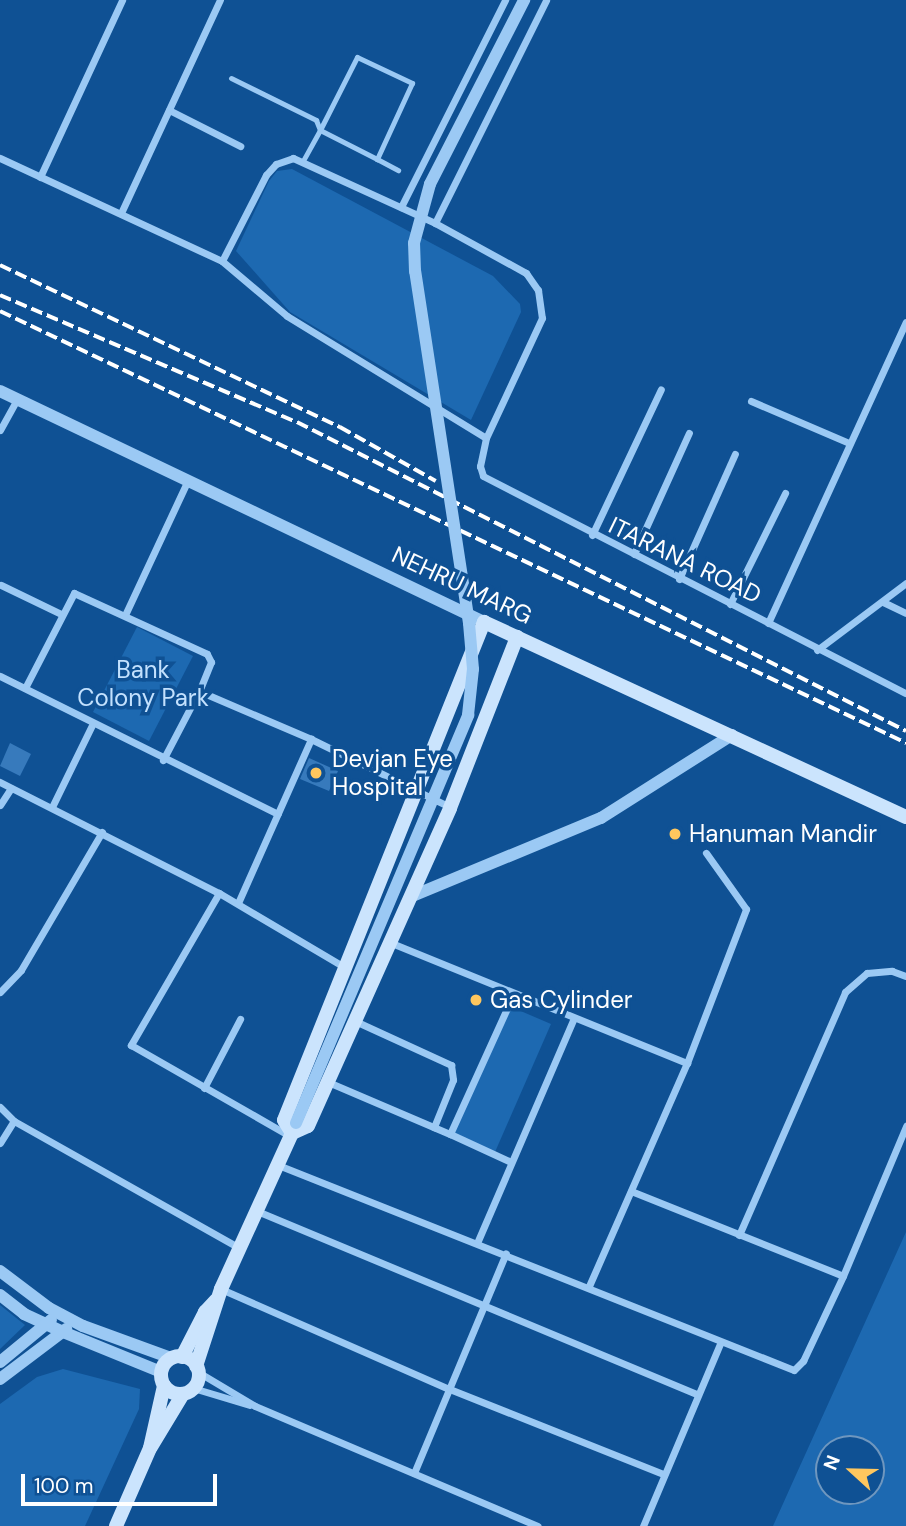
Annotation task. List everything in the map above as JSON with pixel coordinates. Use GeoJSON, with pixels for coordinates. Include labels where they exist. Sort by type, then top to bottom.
{"type":"FeatureCollection","features":[{"type":"Feature","properties":{"kind":"main road"},"geometry":{"type":"LineString","coordinates":[[293,1131],[284,1120],[418,793],[484,622]]}},
{"type":"Feature","properties":{"kind":"main road","name":"NEHRU MARG"},"geometry":{"type":"LineString","coordinates":[[484,622],[906,817]]}},
{"type":"Feature","properties":{"kind":"main road"},"geometry":{"type":"LineString","coordinates":[[150,1448],[163,1379],[218,1294],[293,1131],[308,1126],[450,808],[517,637]]}},
{"type":"Feature","properties":{"kind":"main road"},"geometry":{"type":"LineString","coordinates":[[116,1526],[150,1448],[188,1391],[215,1318],[218,1294]]}},
{"type":"Feature","properties":{"kind":"main road"},"geometry":{"type":"LineString","coordinates":[[177,1357],[197,1369]]}},
{"type":"Feature","properties":{"kind":"main road"},"geometry":{"type":"LineString","coordinates":[[163,1379],[188,1391]]}},
{"type":"Feature","properties":{"kind":"street"},"geometry":{"type":"LineString","coordinates":[[40,177],[122,0]]}},
{"type":"Feature","properties":{"kind":"street"},"geometry":{"type":"LineString","coordinates":[[121,213],[220,0]]}},
{"type":"Feature","properties":{"kind":"street"},"geometry":{"type":"LineString","coordinates":[[401,206],[505,0]]}},
{"type":"Feature","properties":{"kind":"street"},"geometry":{"type":"LineString","coordinates":[[219,893],[131,1045],[204,1088],[293,1131],[468,715],[473,669],[469,623],[414,243],[430,184],[524,0]]}},
{"type":"Feature","properties":{"kind":"street"},"geometry":{"type":"LineString","coordinates":[[435,223],[546,0]]}},
{"type":"Feature","properties":{"kind":"street"},"geometry":{"type":"LineString","coordinates":[[169,110],[240,146]]}},
{"type":"Feature","properties":{"kind":"street"},"geometry":{"type":"LineString","coordinates":[[0,158],[222,261],[297,323],[486,438],[542,318],[542,304],[526,274],[435,223],[303,161],[285,161],[266,175],[222,261]]}},
{"type":"Feature","properties":{"kind":"street"},"geometry":{"type":"LineString","coordinates":[[768,623],[906,322]]}},
{"type":"Feature","properties":{"kind":"street"},"geometry":{"type":"LineString","coordinates":[[592,535],[662,389]]}},
{"type":"Feature","properties":{"kind":"street","name":"NEHRU MARG"},"geometry":{"type":"LineString","coordinates":[[0,391],[484,622]]}},
{"type":"Feature","properties":{"kind":"street"},"geometry":{"type":"LineString","coordinates":[[0,430],[17,399]]}},
{"type":"Feature","properties":{"kind":"street"},"geometry":{"type":"LineString","coordinates":[[751,401],[849,443]]}},
{"type":"Feature","properties":{"kind":"street"},"geometry":{"type":"LineString","coordinates":[[634,554],[690,433]]}},
{"type":"Feature","properties":{"kind":"street","name":"ITARANA ROAD"},"geometry":{"type":"LineString","coordinates":[[486,438],[480,466],[483,476],[592,535],[906,693]]}},
{"type":"Feature","properties":{"kind":"street"},"geometry":{"type":"LineString","coordinates":[[679,579],[735,454]]}},
{"type":"Feature","properties":{"kind":"street"},"geometry":{"type":"LineString","coordinates":[[125,615],[188,480]]}},
{"type":"Feature","properties":{"kind":"street"},"geometry":{"type":"LineString","coordinates":[[730,604],[785,493]]}},
{"type":"Feature","properties":{"kind":"street"},"geometry":{"type":"LineString","coordinates":[[817,650],[906,583]]}},
{"type":"Feature","properties":{"kind":"street"},"geometry":{"type":"LineString","coordinates":[[1,585],[61,614]]}},
{"type":"Feature","properties":{"kind":"street"},"geometry":{"type":"LineString","coordinates":[[25,688],[74,593],[211,657],[199,691],[163,760]]}},
{"type":"Feature","properties":{"kind":"street"},"geometry":{"type":"LineString","coordinates":[[883,602],[906,613]]}},
{"type":"Feature","properties":{"kind":"street"},"geometry":{"type":"LineString","coordinates":[[0,676],[163,760],[278,814]]}},
{"type":"Feature","properties":{"kind":"street"},"geometry":{"type":"LineString","coordinates":[[199,691],[311,739],[450,808]]}},
{"type":"Feature","properties":{"kind":"street"},"geometry":{"type":"LineString","coordinates":[[52,807],[93,723]]}},
{"type":"Feature","properties":{"kind":"street"},"geometry":{"type":"LineString","coordinates":[[410,897],[601,818],[732,735]]}},
{"type":"Feature","properties":{"kind":"street"},"geometry":{"type":"LineString","coordinates":[[239,903],[311,739]]}},
{"type":"Feature","properties":{"kind":"street"},"geometry":{"type":"LineString","coordinates":[[0,782],[239,903],[372,982]]}},
{"type":"Feature","properties":{"kind":"street"},"geometry":{"type":"LineString","coordinates":[[0,805],[11,788]]}},
{"type":"Feature","properties":{"kind":"street"},"geometry":{"type":"LineString","coordinates":[[0,992],[21,970],[102,832]]}},
{"type":"Feature","properties":{"kind":"street"},"geometry":{"type":"LineString","coordinates":[[590,1286],[687,1063],[746,909],[706,853]]}},
{"type":"Feature","properties":{"kind":"street"},"geometry":{"type":"LineString","coordinates":[[388,942],[573,1020],[687,1063]]}},
{"type":"Feature","properties":{"kind":"street"},"geometry":{"type":"LineString","coordinates":[[739,1235],[845,992],[867,972],[892,971],[906,976]]}},
{"type":"Feature","properties":{"kind":"street"},"geometry":{"type":"LineString","coordinates":[[450,1134],[513,995]]}},
{"type":"Feature","properties":{"kind":"street"},"geometry":{"type":"LineString","coordinates":[[204,1088],[240,1019]]}},
{"type":"Feature","properties":{"kind":"street"},"geometry":{"type":"LineString","coordinates":[[477,1243],[573,1020]]}},
{"type":"Feature","properties":{"kind":"street"},"geometry":{"type":"LineString","coordinates":[[354,1021],[451,1065],[453,1080],[433,1127]]}},
{"type":"Feature","properties":{"kind":"street"},"geometry":{"type":"LineString","coordinates":[[328,1082],[511,1162]]}},
{"type":"Feature","properties":{"kind":"street"},"geometry":{"type":"LineString","coordinates":[[0,1107],[14,1121],[239,1248]]}},
{"type":"Feature","properties":{"kind":"street"},"geometry":{"type":"LineString","coordinates":[[0,1143],[14,1121]]}},
{"type":"Feature","properties":{"kind":"street"},"geometry":{"type":"LineString","coordinates":[[278,1165],[590,1286],[720,1344],[794,1370],[803,1362],[843,1276],[906,1126]]}},
{"type":"Feature","properties":{"kind":"street"},"geometry":{"type":"LineString","coordinates":[[631,1191],[843,1276]]}},
{"type":"Feature","properties":{"kind":"street"},"geometry":{"type":"LineString","coordinates":[[257,1211],[696,1394]]}},
{"type":"Feature","properties":{"kind":"street"},"geometry":{"type":"LineString","coordinates":[[414,1473],[447,1388],[485,1307],[506,1253]]}},
{"type":"Feature","properties":{"kind":"street"},"geometry":{"type":"LineString","coordinates":[[0,1271],[74,1321],[177,1357]]}},
{"type":"Feature","properties":{"kind":"street"},"geometry":{"type":"LineString","coordinates":[[218,1294],[663,1475]]}},
{"type":"Feature","properties":{"kind":"street"},"geometry":{"type":"LineString","coordinates":[[0,1295],[62,1332],[163,1379]]}},
{"type":"Feature","properties":{"kind":"street"},"geometry":{"type":"LineString","coordinates":[[0,1362],[47,1324],[57,1312]]}},
{"type":"Feature","properties":{"kind":"street"},"geometry":{"type":"LineString","coordinates":[[0,1379],[74,1321]]}},
{"type":"Feature","properties":{"kind":"street"},"geometry":{"type":"LineString","coordinates":[[643,1526],[696,1394],[720,1344]]}},
{"type":"Feature","properties":{"kind":"street"},"geometry":{"type":"LineString","coordinates":[[197,1369],[254,1406]]}},
{"type":"Feature","properties":{"kind":"street"},"geometry":{"type":"LineString","coordinates":[[188,1391],[254,1406],[538,1526]]}},
{"type":"Feature","properties":{"kind":"lane"},"geometry":{"type":"LineString","coordinates":[[303,161],[357,57],[405,77],[411,88],[377,159]]}},
{"type":"Feature","properties":{"kind":"lane"},"geometry":{"type":"LineString","coordinates":[[231,78],[314,118],[320,131],[398,170]]}},
{"type":"Feature","properties":{"kind":"green space"},"geometry":{"type":"Polygon","coordinates":[[[292,169],[493,276],[520,304],[521,312],[471,420],[290,312],[236,251],[269,181],[277,171],[292,169]]]}},
{"type":"Feature","properties":{"kind":"green space","name":"Bank Colony Park"},"geometry":{"type":"Polygon","coordinates":[[[137,627],[193,656],[149,741],[93,712],[137,627]]]}},
{"type":"Feature","properties":{"kind":"green space"},"geometry":{"type":"Polygon","coordinates":[[[509,1006],[551,1024],[495,1152],[452,1133],[509,1006]]]}},
{"type":"Feature","properties":{"kind":"green space"},"geometry":{"type":"Polygon","coordinates":[[[906,1232],[906,1526],[773,1526],[906,1232]]]}},
{"type":"Feature","properties":{"kind":"green space"},"geometry":{"type":"Polygon","coordinates":[[[0,1305],[25,1325],[0,1349],[0,1305]]]}},
{"type":"Feature","properties":{"kind":"green space"},"geometry":{"type":"Polygon","coordinates":[[[63,1369],[140,1389],[139,1409],[85,1526],[0,1526],[0,1404],[37,1377],[63,1369]]]}},
{"type":"Feature","properties":{"kind":"building"},"geometry":{"type":"Polygon","coordinates":[[[10,743],[31,754],[20,776],[0,766],[10,743]]]}},
{"type":"Feature","properties":{"kind":"building"},"geometry":{"type":"Polygon","coordinates":[[[309,758],[338,771],[329,791],[300,779],[309,758]]]}},
{"type":"Feature","properties":{"kind":"railway"},"geometry":{"type":"LineString","coordinates":[[0,265],[340,427],[436,481]]}},
{"type":"Feature","properties":{"kind":"railway"},"geometry":{"type":"LineString","coordinates":[[0,295],[297,422],[906,731]]}},
{"type":"Feature","properties":{"kind":"railway"},"geometry":{"type":"LineString","coordinates":[[0,311],[906,743]]}},
{"type":"Feature","properties":{"kind":"place","name":"Devjan Eye Hospital"},"geometry":{"type":"Point","coordinates":[316,773]}},
{"type":"Feature","properties":{"kind":"place","name":"Hanuman Mandir"},"geometry":{"type":"Point","coordinates":[675,834]}},
{"type":"Feature","properties":{"kind":"place","name":"Gas Cylinder"},"geometry":{"type":"Point","coordinates":[476,1000]}}]}
